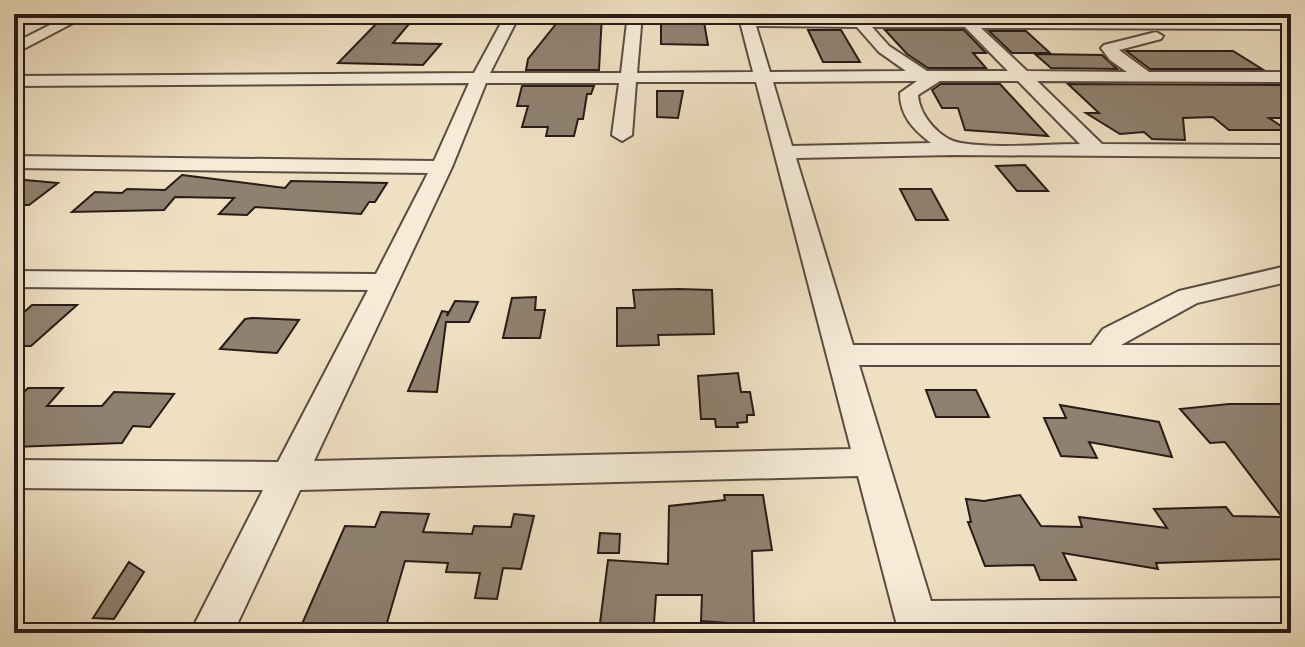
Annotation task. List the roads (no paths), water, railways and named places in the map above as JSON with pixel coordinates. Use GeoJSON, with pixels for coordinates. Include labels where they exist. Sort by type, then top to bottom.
{"type":"FeatureCollection","features":[{"type":"Feature","properties":{"kind":"street"},"geometry":{"type":"LineString","coordinates":[[14,49],[83,14]]}},
{"type":"Feature","properties":{"kind":"street"},"geometry":{"type":"LineString","coordinates":[[211,633],[442,167],[479,79],[513,14]]}},
{"type":"Feature","properties":{"kind":"street"},"geometry":{"type":"LineString","coordinates":[[622,135],[635,14]]}},
{"type":"Feature","properties":{"kind":"street"},"geometry":{"type":"LineString","coordinates":[[1006,24],[1020,14]]}},
{"type":"Feature","properties":{"kind":"street"},"geometry":{"type":"LineString","coordinates":[[1291,25],[1006,24],[963,19],[861,23],[746,18],[918,627],[1149,626],[1291,618]]}},
{"type":"Feature","properties":{"kind":"street"},"geometry":{"type":"LineString","coordinates":[[963,19],[1097,150]]}},
{"type":"Feature","properties":{"kind":"street"},"geometry":{"type":"LineString","coordinates":[[861,23],[884,49],[930,76]]}},
{"type":"Feature","properties":{"kind":"street"},"geometry":{"type":"LineString","coordinates":[[1144,76],[1116,57],[1109,48],[1197,25]]}},
{"type":"Feature","properties":{"kind":"street"},"geometry":{"type":"LineString","coordinates":[[29,26],[58,27]]}},
{"type":"Feature","properties":{"kind":"street"},"geometry":{"type":"LineString","coordinates":[[930,76],[909,93],[910,109],[924,128],[953,149]]}},
{"type":"Feature","properties":{"kind":"street"},"geometry":{"type":"LineString","coordinates":[[14,81],[1291,77]]}},
{"type":"Feature","properties":{"kind":"street"},"geometry":{"type":"LineString","coordinates":[[784,152],[953,149],[1291,151]]}},
{"type":"Feature","properties":{"kind":"street"},"geometry":{"type":"LineString","coordinates":[[14,162],[442,167]]}},
{"type":"Feature","properties":{"kind":"street"},"geometry":{"type":"LineString","coordinates":[[1104,355],[1106,343],[1113,336],[1188,297],[1291,273]]}},
{"type":"Feature","properties":{"kind":"street"},"geometry":{"type":"LineString","coordinates":[[14,279],[385,282]]}},
{"type":"Feature","properties":{"kind":"street"},"geometry":{"type":"LineString","coordinates":[[842,355],[1291,355]]}},
{"type":"Feature","properties":{"kind":"street"},"geometry":{"type":"LineString","coordinates":[[14,474],[288,476],[871,462]]}}]}
